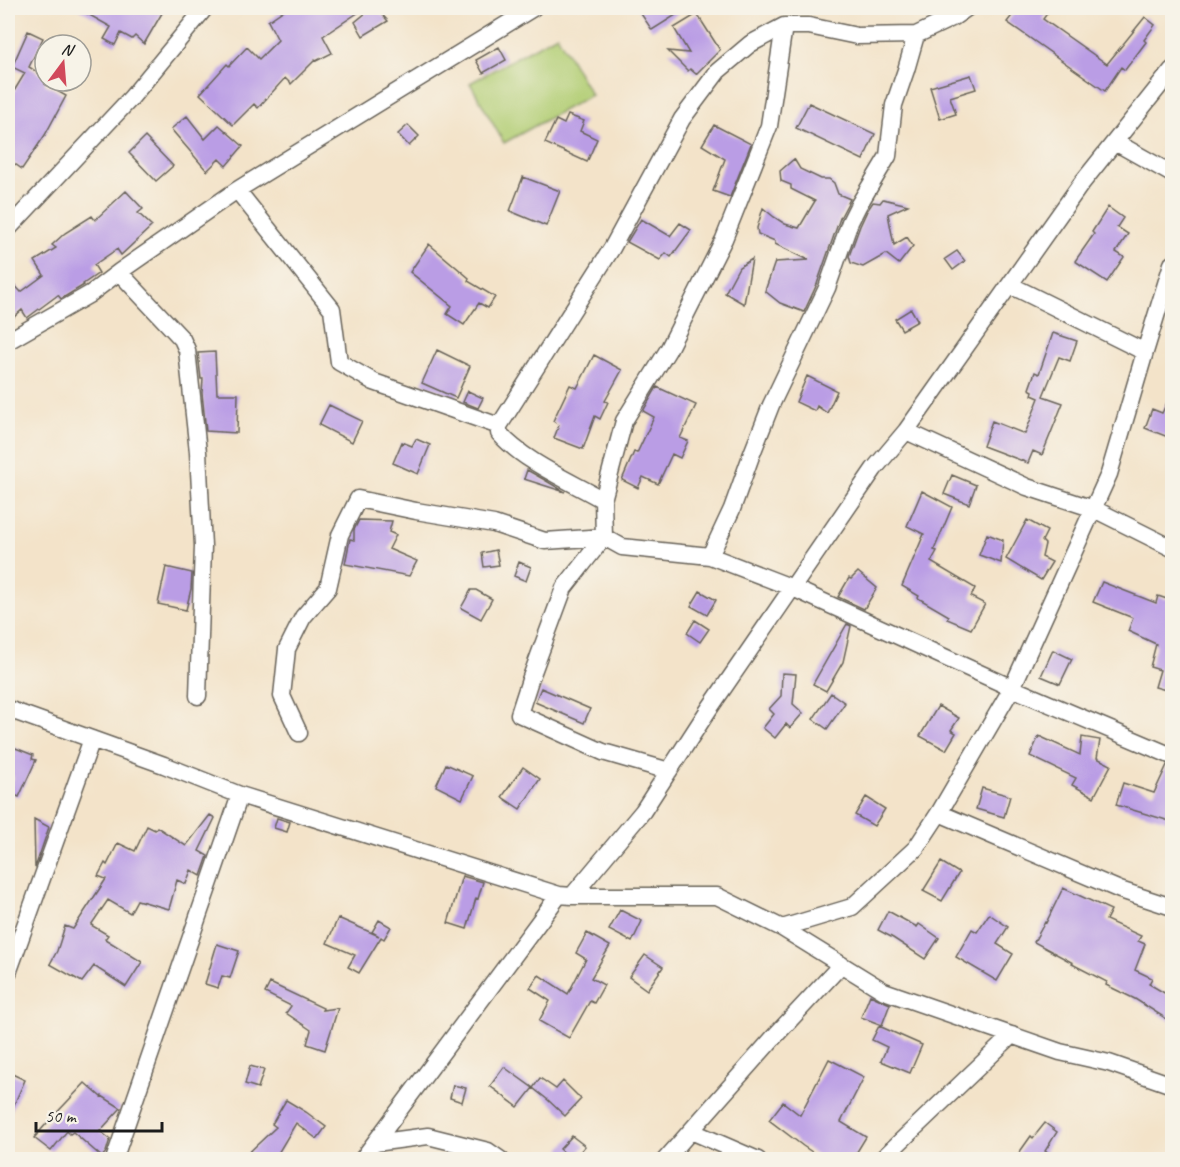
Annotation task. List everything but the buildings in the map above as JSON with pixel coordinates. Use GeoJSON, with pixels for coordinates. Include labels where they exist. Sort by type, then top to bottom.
{"type":"FeatureCollection","features":[{"type":"Feature","properties":{"kind":"street"},"geometry":{"type":"LineString","coordinates":[[8,229],[131,98],[205,8]]}},
{"type":"Feature","properties":{"kind":"street"},"geometry":{"type":"LineString","coordinates":[[8,341],[90,294],[237,190],[533,8]]}},
{"type":"Feature","properties":{"kind":"street"},"geometry":{"type":"LineString","coordinates":[[603,500],[521,454],[499,433],[499,426],[612,248],[682,118],[718,71],[750,44],[784,26],[809,26],[856,36],[916,35],[954,17],[967,8]]}},
{"type":"Feature","properties":{"kind":"street"},"geometry":{"type":"LineString","coordinates":[[669,771],[603,752],[519,714],[564,588],[604,537],[603,500],[624,421],[668,350],[724,239],[769,126],[784,26]]}},
{"type":"Feature","properties":{"kind":"street"},"geometry":{"type":"LineString","coordinates":[[710,556],[732,509],[771,405],[828,288],[850,222],[888,156],[894,105],[916,35]]}},
{"type":"Feature","properties":{"kind":"street"},"geometry":{"type":"LineString","coordinates":[[362,1160],[565,896],[643,811],[709,709],[874,469],[906,431],[1081,184],[1173,70]]}},
{"type":"Feature","properties":{"kind":"street"},"geometry":{"type":"LineString","coordinates":[[1115,142],[1173,174]]}},
{"type":"Feature","properties":{"kind":"street"},"geometry":{"type":"LineString","coordinates":[[237,190],[332,309],[339,362],[374,382],[499,426]]}},
{"type":"Feature","properties":{"kind":"street"},"geometry":{"type":"LineString","coordinates":[[782,928],[852,907],[916,848],[939,813],[1012,688],[1109,474],[1173,264]]}},
{"type":"Feature","properties":{"kind":"street"},"geometry":{"type":"LineString","coordinates":[[118,272],[182,339],[187,350],[198,452],[203,546],[198,696]]}},
{"type":"Feature","properties":{"kind":"street"},"geometry":{"type":"LineString","coordinates":[[1010,285],[1145,352]]}},
{"type":"Feature","properties":{"kind":"street"},"geometry":{"type":"LineString","coordinates":[[906,431],[1027,487],[1094,509],[1173,548]]}},
{"type":"Feature","properties":{"kind":"street"},"geometry":{"type":"LineString","coordinates":[[299,734],[282,696],[287,649],[303,617],[327,588],[340,535],[358,499],[494,524],[545,541],[604,537],[622,547],[710,556],[793,588],[1012,688],[1173,756]]}},
{"type":"Feature","properties":{"kind":"street"},"geometry":{"type":"LineString","coordinates":[[8,709],[240,795],[565,896],[717,896],[782,928],[884,991],[1060,1052],[1109,1063],[1173,1085]]}},
{"type":"Feature","properties":{"kind":"street"},"geometry":{"type":"LineString","coordinates":[[8,973],[92,739]]}},
{"type":"Feature","properties":{"kind":"street"},"geometry":{"type":"LineString","coordinates":[[114,1160],[240,795]]}},
{"type":"Feature","properties":{"kind":"street"},"geometry":{"type":"LineString","coordinates":[[939,813],[1120,890],[1173,907]]}},
{"type":"Feature","properties":{"kind":"street"},"geometry":{"type":"LineString","coordinates":[[665,1160],[841,965]]}},
{"type":"Feature","properties":{"kind":"street"},"geometry":{"type":"LineString","coordinates":[[881,1160],[1012,1035]]}},
{"type":"Feature","properties":{"kind":"street"},"geometry":{"type":"LineString","coordinates":[[691,1131],[758,1160]]}},
{"type":"Feature","properties":{"kind":"street"},"geometry":{"type":"LineString","coordinates":[[375,1143],[428,1136],[488,1151],[501,1160]]}},
{"type":"Feature","properties":{"kind":"green space"},"geometry":{"type":"Polygon","coordinates":[[[557,35],[591,95],[504,143],[470,83],[557,35]]]}}]}
